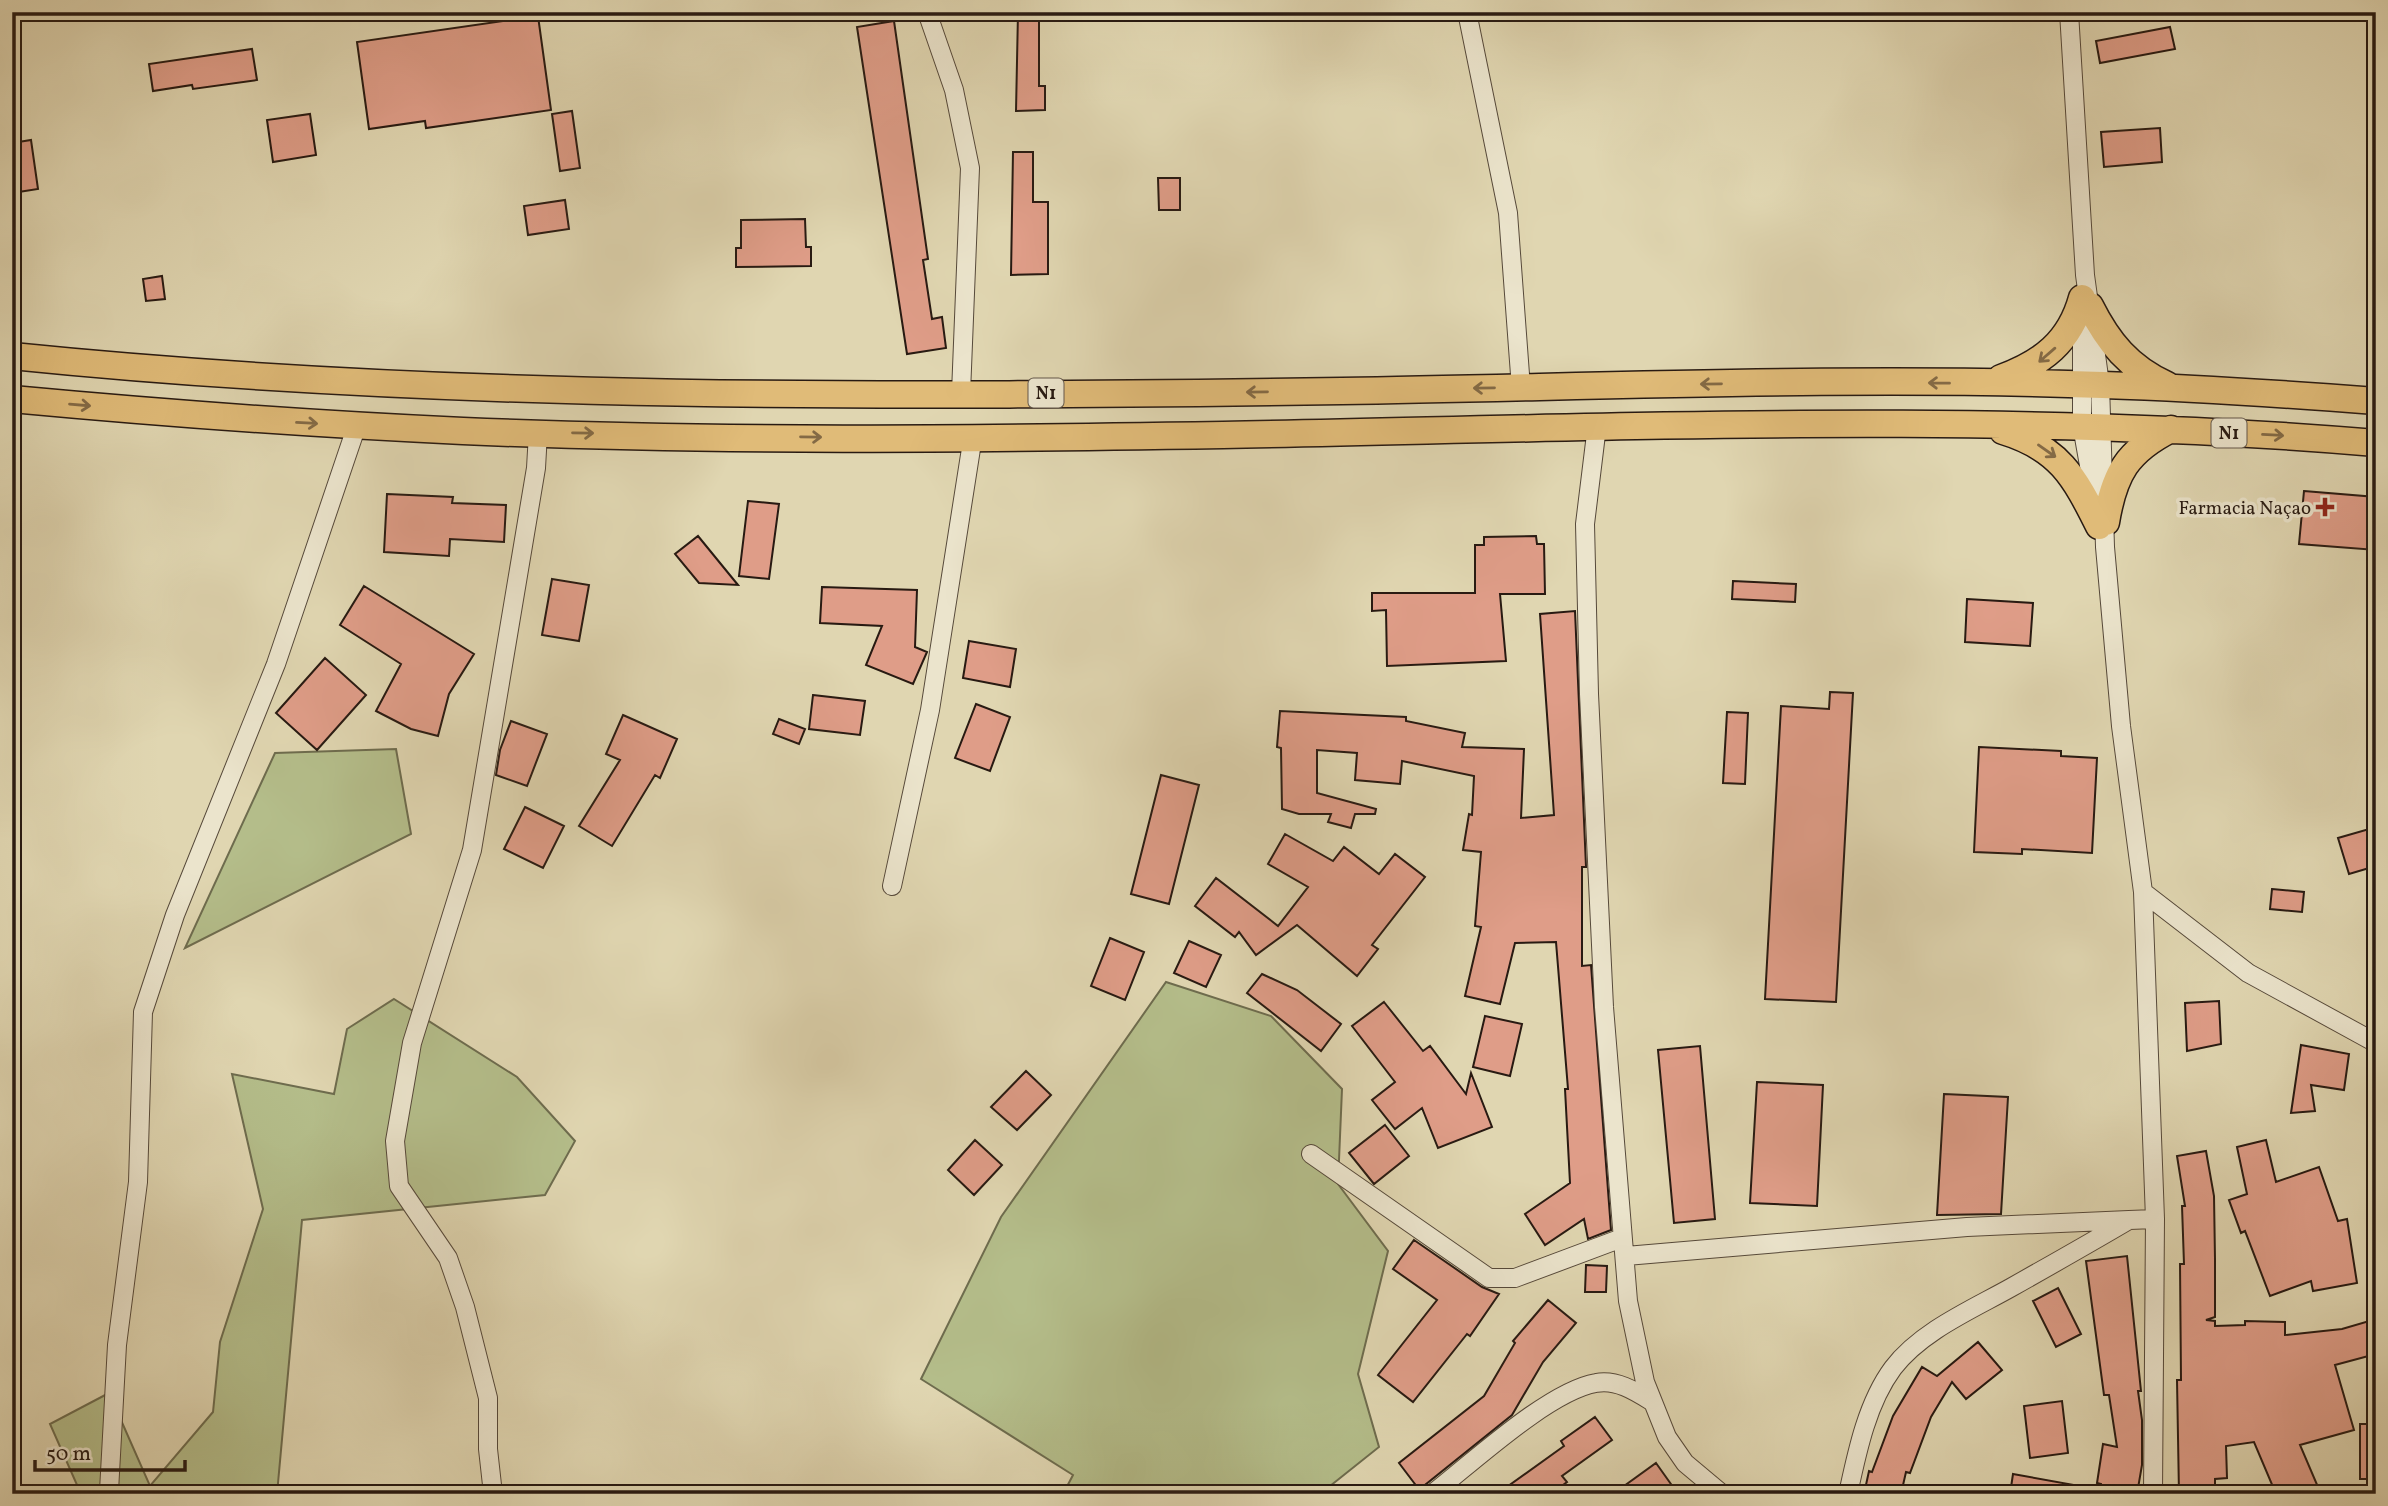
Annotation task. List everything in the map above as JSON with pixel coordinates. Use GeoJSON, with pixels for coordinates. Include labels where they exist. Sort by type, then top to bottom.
{"type":"FeatureCollection","features":[{"type":"Feature","properties":{"kind":"main road"},"geometry":{"type":"LineString","coordinates":[[1985,384],[2025,369],[2050,353],[2069,330],[2085,293]]}},
{"type":"Feature","properties":{"kind":"main road"},"geometry":{"type":"LineString","coordinates":[[2085,293],[2103,332],[2125,358],[2152,378],[2175,388]]}},
{"type":"Feature","properties":{"kind":"main road","name":"N1"},"geometry":{"type":"LineString","coordinates":[[12,356],[151,370],[441,386],[637,393],[961,393],[1871,382],[2090,384],[2376,401]]}},
{"type":"Feature","properties":{"kind":"main road","name":"N1"},"geometry":{"type":"LineString","coordinates":[[12,399],[357,425],[538,433],[1224,435],[1597,426],[2092,426],[2376,443]]}},
{"type":"Feature","properties":{"kind":"main road"},"geometry":{"type":"LineString","coordinates":[[1984,426],[2021,437],[2053,454],[2078,484],[2104,532]]}},
{"type":"Feature","properties":{"kind":"main road"},"geometry":{"type":"LineString","coordinates":[[2104,532],[2110,498],[2126,463],[2149,440],[2171,429]]}},
{"type":"Feature","properties":{"kind":"street"},"geometry":{"type":"LineString","coordinates":[[927,12],[954,90],[970,168],[961,393]]}},
{"type":"Feature","properties":{"kind":"street"},"geometry":{"type":"LineString","coordinates":[[1467,12],[1507,213],[1521,388]]}},
{"type":"Feature","properties":{"kind":"street"},"geometry":{"type":"LineString","coordinates":[[2068,12],[2092,426],[2121,726],[2143,892],[2155,1219],[2153,1494]]}},
{"type":"Feature","properties":{"kind":"street"},"geometry":{"type":"LineString","coordinates":[[109,1490],[117,1345],[138,1182],[143,1012],[175,915],[276,664],[357,425]]}},
{"type":"Feature","properties":{"kind":"street"},"geometry":{"type":"LineString","coordinates":[[1597,426],[1585,524],[1588,694],[1603,994],[1624,1247],[1635,1341],[1651,1401],[1676,1453],[1722,1494]]}},
{"type":"Feature","properties":{"kind":"street"},"geometry":{"type":"LineString","coordinates":[[493,1494],[488,1449],[488,1398],[465,1307],[448,1258],[399,1186],[395,1141],[412,1043],[472,850],[536,468],[538,433]]}},
{"type":"Feature","properties":{"kind":"street"},"geometry":{"type":"LineString","coordinates":[[892,886],[930,710],[972,436]]}},
{"type":"Feature","properties":{"kind":"street"},"geometry":{"type":"LineString","coordinates":[[2143,892],[2248,973],[2376,1043]]}},
{"type":"Feature","properties":{"kind":"street"},"geometry":{"type":"LineString","coordinates":[[1311,1154],[1489,1278],[1515,1278],[1624,1247],[2155,1219]]}},
{"type":"Feature","properties":{"kind":"street"},"geometry":{"type":"LineString","coordinates":[[1848,1494],[1867,1422],[1894,1367],[1914,1348],[1956,1318],[2129,1220]]}},
{"type":"Feature","properties":{"kind":"street"},"geometry":{"type":"LineString","coordinates":[[1432,1494],[1530,1418],[1580,1387],[1598,1382],[1612,1384],[1630,1388],[1651,1401]]}},
{"type":"Feature","properties":{"kind":"green space"},"geometry":{"type":"Polygon","coordinates":[[[396,749],[411,834],[185,948],[275,753],[396,749]]]}},
{"type":"Feature","properties":{"kind":"green space"},"geometry":{"type":"Polygon","coordinates":[[[1166,982],[1271,1016],[1342,1089],[1338,1184],[1388,1251],[1358,1374],[1379,1447],[1320,1494],[1063,1494],[1073,1475],[921,1379],[1001,1217],[1166,982]]]}},
{"type":"Feature","properties":{"kind":"green space"},"geometry":{"type":"Polygon","coordinates":[[[394,999],[517,1077],[575,1141],[545,1195],[302,1220],[277,1494],[81,1494],[50,1424],[109,1393],[150,1486],[213,1412],[220,1342],[263,1209],[232,1074],[334,1094],[347,1029],[394,999]]]}},
{"type":"Feature","properties":{"kind":"building"},"geometry":{"type":"Polygon","coordinates":[[[1018,12],[1039,12],[1039,86],[1045,86],[1045,110],[1016,111],[1018,12]]]}},
{"type":"Feature","properties":{"kind":"building"},"geometry":{"type":"Polygon","coordinates":[[[538,16],[551,110],[426,128],[425,121],[369,129],[357,42],[538,16]]]}},
{"type":"Feature","properties":{"kind":"building"},"geometry":{"type":"Polygon","coordinates":[[[894,21],[928,259],[923,260],[932,319],[942,317],[946,348],[907,354],[857,27],[894,21]]]}},
{"type":"Feature","properties":{"kind":"building"},"geometry":{"type":"Polygon","coordinates":[[[2170,27],[2175,49],[2100,63],[2096,41],[2170,27]]]}},
{"type":"Feature","properties":{"kind":"building"},"geometry":{"type":"Polygon","coordinates":[[[252,49],[257,80],[193,89],[192,85],[153,91],[149,64],[252,49]]]}},
{"type":"Feature","properties":{"kind":"building"},"geometry":{"type":"Polygon","coordinates":[[[572,111],[580,168],[560,171],[552,114],[572,111]]]}},
{"type":"Feature","properties":{"kind":"building"},"geometry":{"type":"Polygon","coordinates":[[[310,114],[316,155],[273,162],[267,120],[310,114]]]}},
{"type":"Feature","properties":{"kind":"building"},"geometry":{"type":"Polygon","coordinates":[[[2160,128],[2162,162],[2104,167],[2101,132],[2160,128]]]}},
{"type":"Feature","properties":{"kind":"building"},"geometry":{"type":"Polygon","coordinates":[[[31,140],[38,189],[12,193],[12,143],[31,140]]]}},
{"type":"Feature","properties":{"kind":"building"},"geometry":{"type":"Polygon","coordinates":[[[1013,152],[1033,152],[1033,202],[1048,202],[1048,274],[1011,275],[1013,152]]]}},
{"type":"Feature","properties":{"kind":"building"},"geometry":{"type":"Polygon","coordinates":[[[1158,178],[1180,178],[1180,210],[1159,210],[1158,178]]]}},
{"type":"Feature","properties":{"kind":"building"},"geometry":{"type":"Polygon","coordinates":[[[565,200],[569,229],[528,235],[524,206],[565,200]]]}},
{"type":"Feature","properties":{"kind":"building"},"geometry":{"type":"Polygon","coordinates":[[[805,219],[806,247],[811,247],[811,266],[736,267],[736,248],[741,248],[741,220],[805,219]]]}},
{"type":"Feature","properties":{"kind":"building"},"geometry":{"type":"Polygon","coordinates":[[[162,276],[165,299],[146,301],[143,279],[162,276]]]}},
{"type":"Feature","properties":{"kind":"building"},"geometry":{"type":"Polygon","coordinates":[[[2304,491],[2376,497],[2376,550],[2299,544],[2304,491]]]}},
{"type":"Feature","properties":{"kind":"building"},"geometry":{"type":"Polygon","coordinates":[[[387,494],[453,497],[452,503],[506,505],[504,542],[450,539],[449,556],[384,552],[387,494]]]}},
{"type":"Feature","properties":{"kind":"building"},"geometry":{"type":"Polygon","coordinates":[[[748,501],[779,504],[769,579],[739,576],[748,501]]]}},
{"type":"Feature","properties":{"kind":"building"},"geometry":{"type":"Polygon","coordinates":[[[698,536],[738,585],[699,583],[675,554],[698,536]]]}},
{"type":"Feature","properties":{"kind":"building"},"geometry":{"type":"Polygon","coordinates":[[[1536,536],[1537,544],[1544,544],[1545,594],[1500,594],[1506,661],[1387,666],[1386,610],[1372,611],[1372,593],[1475,593],[1475,545],[1484,545],[1484,537],[1536,536]]]}},
{"type":"Feature","properties":{"kind":"building"},"geometry":{"type":"Polygon","coordinates":[[[552,579],[589,585],[579,641],[542,635],[552,579]]]}},
{"type":"Feature","properties":{"kind":"building"},"geometry":{"type":"Polygon","coordinates":[[[1733,581],[1796,584],[1795,602],[1732,599],[1733,581]]]}},
{"type":"Feature","properties":{"kind":"building"},"geometry":{"type":"Polygon","coordinates":[[[364,586],[474,654],[449,694],[438,736],[411,729],[376,711],[401,664],[340,625],[364,586]]]}},
{"type":"Feature","properties":{"kind":"building"},"geometry":{"type":"Polygon","coordinates":[[[822,587],[917,590],[915,647],[927,652],[913,684],[866,665],[882,626],[820,623],[822,587]]]}},
{"type":"Feature","properties":{"kind":"building"},"geometry":{"type":"Polygon","coordinates":[[[1967,599],[2033,603],[2030,646],[1965,642],[1967,599]]]}},
{"type":"Feature","properties":{"kind":"building"},"geometry":{"type":"Polygon","coordinates":[[[1575,611],[1586,867],[1582,867],[1582,966],[1591,965],[1611,1230],[1588,1239],[1584,1219],[1545,1245],[1525,1214],[1570,1183],[1565,1089],[1568,1089],[1556,942],[1515,943],[1500,1004],[1465,996],[1481,927],[1475,926],[1481,852],[1463,850],[1469,814],[1472,815],[1474,776],[1402,761],[1400,784],[1355,780],[1357,753],[1317,750],[1317,793],[1376,809],[1375,814],[1355,814],[1351,828],[1328,822],[1331,814],[1299,814],[1282,809],[1281,748],[1277,747],[1280,711],[1406,717],[1406,721],[1465,733],[1462,747],[1524,749],[1521,818],[1554,815],[1540,614],[1575,611]]]}},
{"type":"Feature","properties":{"kind":"building"},"geometry":{"type":"Polygon","coordinates":[[[969,641],[1016,649],[1010,687],[963,678],[969,641]]]}},
{"type":"Feature","properties":{"kind":"building"},"geometry":{"type":"Polygon","coordinates":[[[325,658],[366,695],[317,750],[276,713],[325,658]]]}},
{"type":"Feature","properties":{"kind":"building"},"geometry":{"type":"Polygon","coordinates":[[[1830,692],[1853,693],[1836,1002],[1765,999],[1781,706],[1829,709],[1830,692]]]}},
{"type":"Feature","properties":{"kind":"building"},"geometry":{"type":"Polygon","coordinates":[[[813,695],[865,701],[860,735],[809,729],[813,695]]]}},
{"type":"Feature","properties":{"kind":"building"},"geometry":{"type":"Polygon","coordinates":[[[976,704],[1010,717],[990,771],[955,758],[976,704]]]}},
{"type":"Feature","properties":{"kind":"building"},"geometry":{"type":"Polygon","coordinates":[[[1727,712],[1748,713],[1745,784],[1723,783],[1727,712]]]}},
{"type":"Feature","properties":{"kind":"building"},"geometry":{"type":"Polygon","coordinates":[[[623,715],[677,739],[660,778],[655,775],[612,846],[579,826],[620,760],[606,754],[623,715]]]}},
{"type":"Feature","properties":{"kind":"building"},"geometry":{"type":"Polygon","coordinates":[[[779,719],[805,729],[799,744],[773,734],[779,719]]]}},
{"type":"Feature","properties":{"kind":"building"},"geometry":{"type":"Polygon","coordinates":[[[511,721],[547,734],[527,786],[496,775],[500,750],[511,721]]]}},
{"type":"Feature","properties":{"kind":"building"},"geometry":{"type":"Polygon","coordinates":[[[1979,747],[2061,751],[2061,756],[2097,758],[2092,853],[2022,849],[2022,854],[1974,852],[1979,747]]]}},
{"type":"Feature","properties":{"kind":"building"},"geometry":{"type":"Polygon","coordinates":[[[1161,775],[1199,785],[1169,904],[1131,894],[1161,775]]]}},
{"type":"Feature","properties":{"kind":"building"},"geometry":{"type":"Polygon","coordinates":[[[525,807],[564,826],[543,868],[504,849],[525,807]]]}},
{"type":"Feature","properties":{"kind":"building"},"geometry":{"type":"Polygon","coordinates":[[[2376,827],[2376,866],[2349,874],[2338,838],[2376,827]]]}},
{"type":"Feature","properties":{"kind":"building"},"geometry":{"type":"Polygon","coordinates":[[[1285,834],[1333,861],[1344,847],[1379,874],[1395,854],[1425,877],[1372,945],[1378,949],[1357,976],[1297,925],[1256,955],[1239,932],[1235,937],[1195,906],[1216,878],[1278,926],[1308,887],[1268,864],[1285,834]]]}},
{"type":"Feature","properties":{"kind":"building"},"geometry":{"type":"Polygon","coordinates":[[[2272,889],[2304,892],[2302,912],[2270,909],[2272,889]]]}},
{"type":"Feature","properties":{"kind":"building"},"geometry":{"type":"Polygon","coordinates":[[[1110,938],[1144,952],[1125,1000],[1091,986],[1110,938]]]}},
{"type":"Feature","properties":{"kind":"building"},"geometry":{"type":"Polygon","coordinates":[[[1189,941],[1221,955],[1206,987],[1174,973],[1189,941]]]}},
{"type":"Feature","properties":{"kind":"building"},"geometry":{"type":"Polygon","coordinates":[[[1262,974],[1297,990],[1341,1024],[1321,1051],[1247,993],[1262,974]]]}},
{"type":"Feature","properties":{"kind":"building"},"geometry":{"type":"Polygon","coordinates":[[[2219,1001],[2221,1044],[2187,1051],[2185,1003],[2219,1001]]]}},
{"type":"Feature","properties":{"kind":"building"},"geometry":{"type":"Polygon","coordinates":[[[1384,1002],[1423,1051],[1430,1046],[1466,1094],[1471,1073],[1492,1127],[1438,1148],[1422,1108],[1395,1129],[1372,1100],[1395,1082],[1352,1026],[1384,1002]]]}},
{"type":"Feature","properties":{"kind":"building"},"geometry":{"type":"Polygon","coordinates":[[[1485,1016],[1522,1024],[1510,1076],[1473,1067],[1485,1016]]]}},
{"type":"Feature","properties":{"kind":"building"},"geometry":{"type":"Polygon","coordinates":[[[2301,1045],[2349,1054],[2344,1090],[2311,1085],[2315,1111],[2291,1113],[2301,1045]]]}},
{"type":"Feature","properties":{"kind":"building"},"geometry":{"type":"Polygon","coordinates":[[[1700,1046],[1715,1219],[1674,1223],[1658,1050],[1700,1046]]]}},
{"type":"Feature","properties":{"kind":"building"},"geometry":{"type":"Polygon","coordinates":[[[1026,1071],[1051,1095],[1017,1130],[991,1107],[1026,1071]]]}},
{"type":"Feature","properties":{"kind":"building"},"geometry":{"type":"Polygon","coordinates":[[[1757,1082],[1823,1085],[1817,1206],[1750,1203],[1757,1082]]]}},
{"type":"Feature","properties":{"kind":"building"},"geometry":{"type":"Polygon","coordinates":[[[1944,1094],[2008,1097],[2001,1214],[1937,1215],[1944,1094]]]}},
{"type":"Feature","properties":{"kind":"building"},"geometry":{"type":"Polygon","coordinates":[[[1385,1125],[1409,1156],[1374,1184],[1349,1153],[1385,1125]]]}},
{"type":"Feature","properties":{"kind":"building"},"geometry":{"type":"Polygon","coordinates":[[[975,1140],[1002,1165],[974,1195],[948,1170],[975,1140]]]}},
{"type":"Feature","properties":{"kind":"building"},"geometry":{"type":"Polygon","coordinates":[[[2266,1140],[2276,1182],[2319,1167],[2338,1221],[2347,1219],[2357,1283],[2313,1291],[2311,1281],[2270,1296],[2245,1231],[2241,1233],[2229,1200],[2247,1194],[2237,1147],[2266,1140]]]}},
{"type":"Feature","properties":{"kind":"building"},"geometry":{"type":"Polygon","coordinates":[[[2206,1151],[2214,1196],[2215,1317],[2206,1320],[2215,1321],[2215,1326],[2245,1325],[2245,1321],[2285,1322],[2285,1335],[2342,1329],[2376,1319],[2376,1354],[2335,1365],[2354,1430],[2300,1445],[2321,1494],[2276,1494],[2254,1442],[2226,1446],[2227,1478],[2215,1479],[2215,1494],[2179,1494],[2177,1380],[2181,1380],[2180,1264],[2184,1264],[2182,1206],[2185,1206],[2177,1156],[2206,1151]]]}},
{"type":"Feature","properties":{"kind":"building"},"geometry":{"type":"Polygon","coordinates":[[[1414,1240],[1482,1287],[1499,1294],[1470,1336],[1467,1334],[1413,1402],[1378,1375],[1437,1300],[1393,1269],[1414,1240]]]}},
{"type":"Feature","properties":{"kind":"building"},"geometry":{"type":"Polygon","coordinates":[[[2127,1256],[2141,1391],[2138,1391],[2142,1420],[2142,1465],[2137,1494],[2100,1494],[2101,1484],[2097,1483],[2103,1444],[2117,1447],[2109,1395],[2104,1395],[2086,1261],[2127,1256]]]}},
{"type":"Feature","properties":{"kind":"building"},"geometry":{"type":"Polygon","coordinates":[[[1586,1265],[1607,1266],[1606,1292],[1585,1292],[1586,1265]]]}},
{"type":"Feature","properties":{"kind":"building"},"geometry":{"type":"Polygon","coordinates":[[[2058,1288],[2081,1334],[2056,1347],[2033,1301],[2058,1288]]]}},
{"type":"Feature","properties":{"kind":"building"},"geometry":{"type":"Polygon","coordinates":[[[1548,1300],[1576,1323],[1543,1362],[1512,1415],[1425,1485],[1421,1492],[1399,1463],[1484,1396],[1515,1343],[1513,1341],[1548,1300]]]}},
{"type":"Feature","properties":{"kind":"building"},"geometry":{"type":"Polygon","coordinates":[[[1978,1342],[2002,1370],[1966,1399],[1952,1382],[1931,1417],[1910,1473],[1906,1472],[1901,1494],[1864,1494],[1869,1471],[1872,1472],[1893,1416],[1922,1367],[1937,1376],[1978,1342]]]}},
{"type":"Feature","properties":{"kind":"building"},"geometry":{"type":"Polygon","coordinates":[[[2062,1401],[2068,1453],[2030,1458],[2024,1406],[2062,1401]]]}},
{"type":"Feature","properties":{"kind":"building"},"geometry":{"type":"Polygon","coordinates":[[[1595,1417],[1612,1440],[1562,1476],[1567,1482],[1551,1494],[1497,1494],[1564,1446],[1561,1441],[1595,1417]]]}},
{"type":"Feature","properties":{"kind":"building"},"geometry":{"type":"Polygon","coordinates":[[[2360,1424],[2376,1424],[2376,1479],[2360,1479],[2360,1424]]]}},
{"type":"Feature","properties":{"kind":"building"},"geometry":{"type":"Polygon","coordinates":[[[1656,1463],[1678,1494],[1613,1494],[1656,1463]]]}},
{"type":"Feature","properties":{"kind":"building"},"geometry":{"type":"Polygon","coordinates":[[[2013,1474],[2074,1485],[2073,1494],[2010,1494],[2013,1474]]]}},
{"type":"Feature","properties":{"kind":"place","name":"Farmacia Naçao"},"geometry":{"type":"Point","coordinates":[2325,507]}}]}
